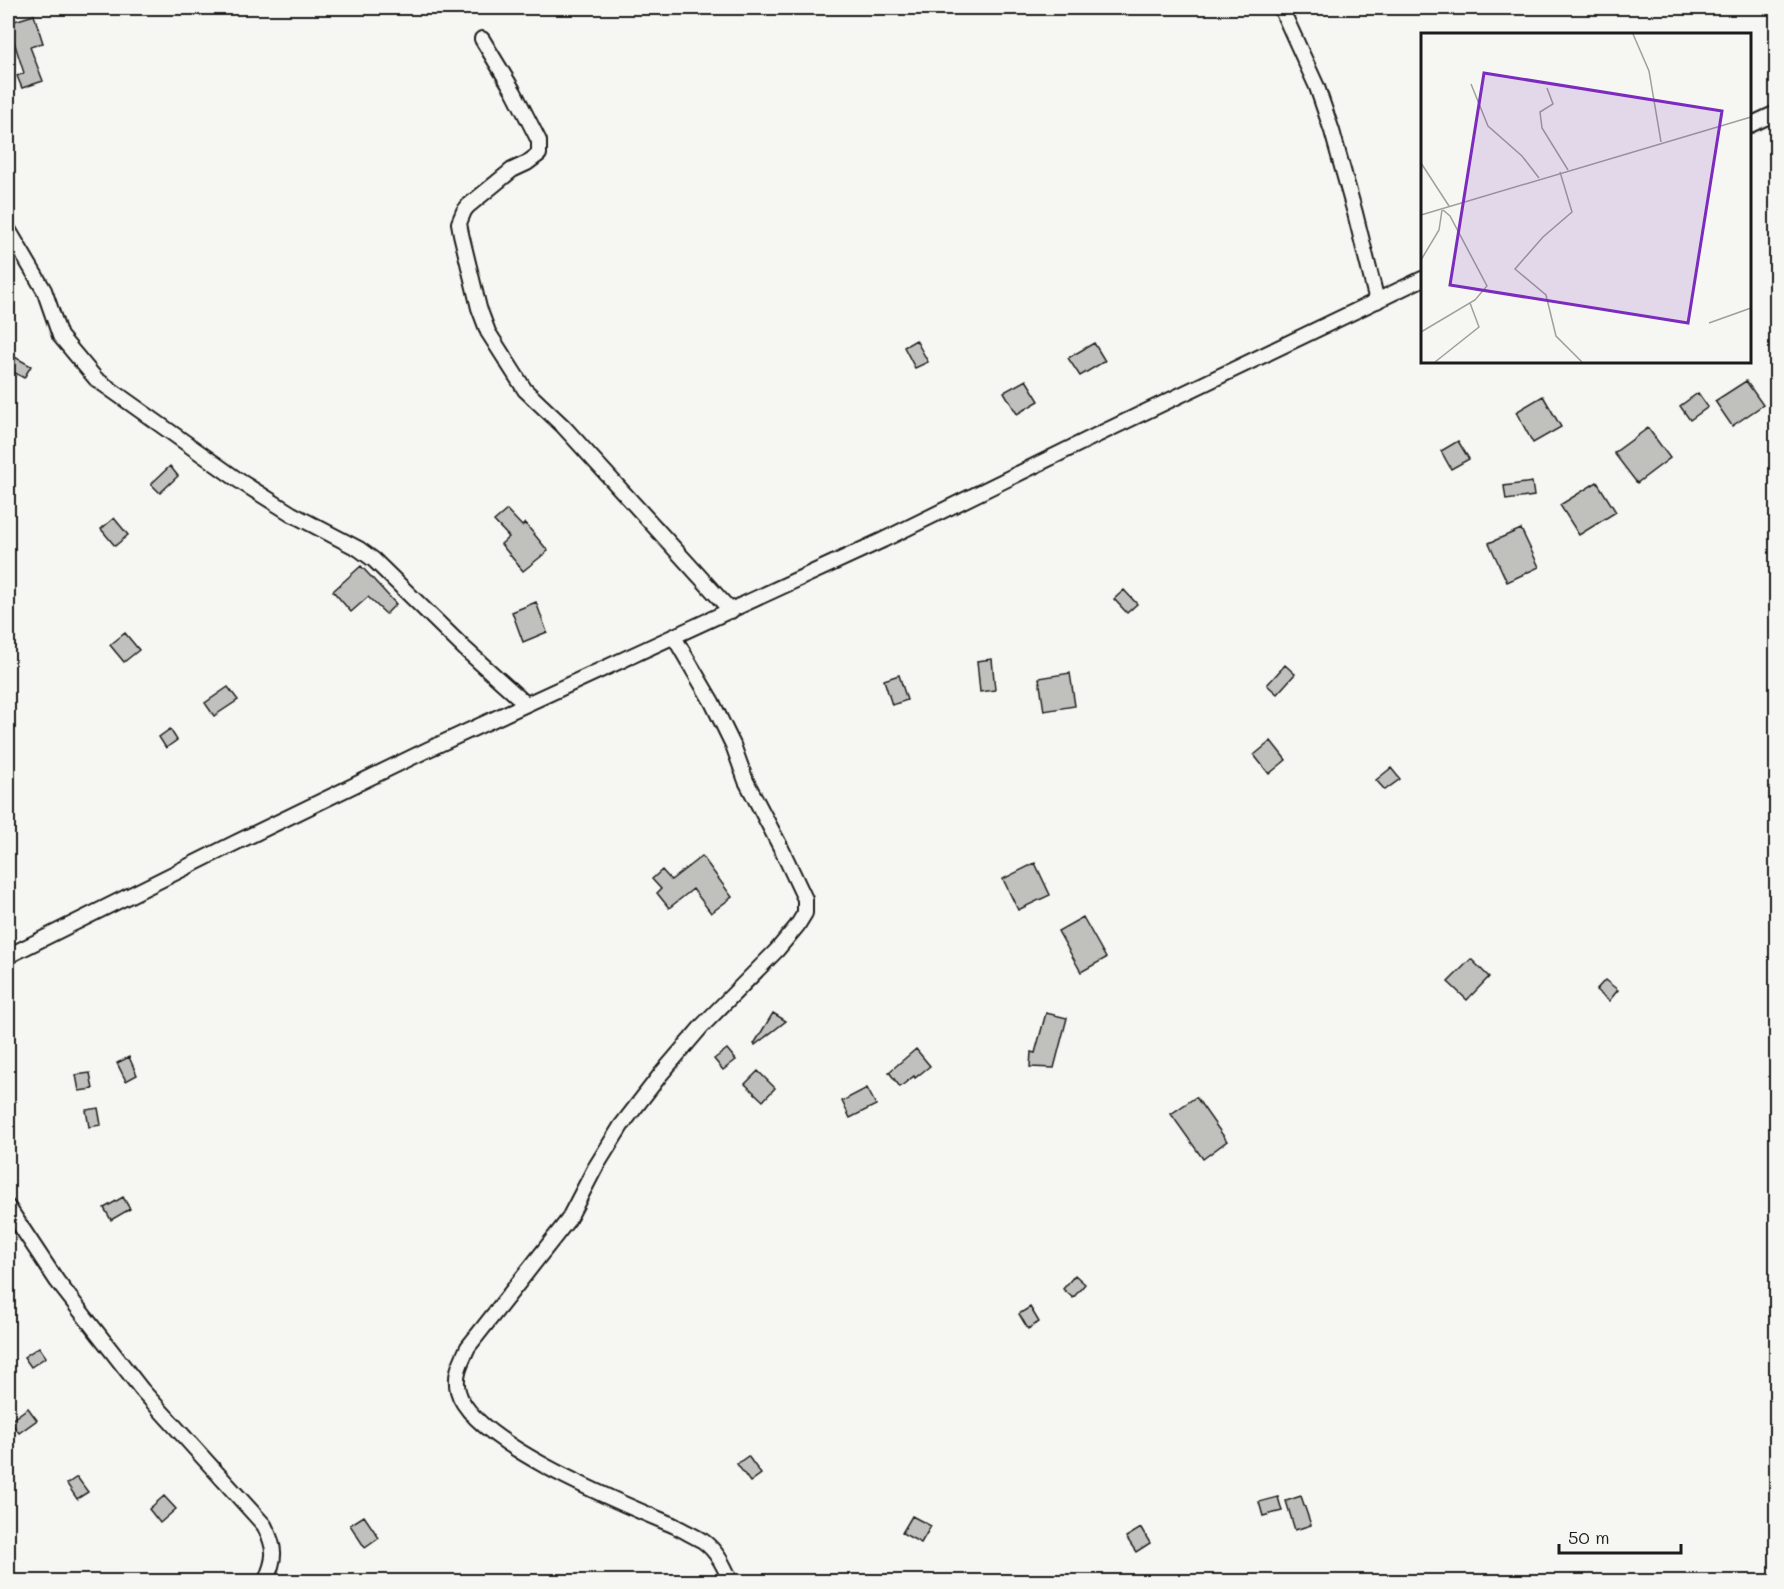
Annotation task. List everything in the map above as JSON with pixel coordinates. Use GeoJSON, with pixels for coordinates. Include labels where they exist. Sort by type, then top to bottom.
{"type":"FeatureCollection","features":[{"type":"Feature","properties":{"kind":"street"},"geometry":{"type":"LineString","coordinates":[[1281,8],[1317,87],[1332,131],[1377,301]]}},
{"type":"Feature","properties":{"kind":"street"},"geometry":{"type":"LineString","coordinates":[[482,39],[514,92],[539,141],[540,148],[539,154],[512,170],[468,206],[459,223],[479,308],[489,332],[525,390],[563,426],[731,611]]}},
{"type":"Feature","properties":{"kind":"street"},"geometry":{"type":"LineString","coordinates":[[1751,124],[1776,113]]}},
{"type":"Feature","properties":{"kind":"street"},"geometry":{"type":"LineString","coordinates":[[8,229],[44,290],[60,336],[96,379],[238,480],[292,514],[359,549],[374,560],[465,650],[526,704]]}},
{"type":"Feature","properties":{"kind":"street"},"geometry":{"type":"LineString","coordinates":[[8,956],[258,831],[526,704],[883,540],[1421,279]]}},
{"type":"Feature","properties":{"kind":"street"},"geometry":{"type":"LineString","coordinates":[[674,637],[703,685],[729,737],[747,781],[802,892],[805,899],[805,913],[777,950],[702,1026],[621,1126],[595,1167],[568,1220],[468,1347],[459,1366],[457,1383],[458,1392],[465,1406],[504,1441],[573,1480],[703,1541],[710,1546],[721,1561],[731,1581]]}},
{"type":"Feature","properties":{"kind":"street"},"geometry":{"type":"LineString","coordinates":[[8,1208],[57,1281],[142,1390],[264,1525],[274,1552],[272,1567],[266,1581]]}},
{"type":"Feature","properties":{"kind":"building"},"geometry":{"type":"Polygon","coordinates":[[[34,15],[43,43],[30,47],[43,81],[22,88],[17,76],[24,73],[8,23],[34,15]]]}},
{"type":"Feature","properties":{"kind":"building"},"geometry":{"type":"Polygon","coordinates":[[[916,340],[928,362],[915,368],[904,347],[916,340]]]}},
{"type":"Feature","properties":{"kind":"building"},"geometry":{"type":"Polygon","coordinates":[[[1094,343],[1105,361],[1080,376],[1068,358],[1094,343]]]}},
{"type":"Feature","properties":{"kind":"building"},"geometry":{"type":"Polygon","coordinates":[[[11,355],[31,366],[24,378],[8,369],[11,355]]]}},
{"type":"Feature","properties":{"kind":"building"},"geometry":{"type":"Polygon","coordinates":[[[1026,380],[1039,401],[1017,414],[1004,392],[1026,380]]]}},
{"type":"Feature","properties":{"kind":"building"},"geometry":{"type":"Polygon","coordinates":[[[1746,381],[1763,405],[1732,426],[1715,401],[1746,381]]]}},
{"type":"Feature","properties":{"kind":"building"},"geometry":{"type":"Polygon","coordinates":[[[1698,393],[1708,407],[1690,420],[1680,406],[1698,393]]]}},
{"type":"Feature","properties":{"kind":"building"},"geometry":{"type":"Polygon","coordinates":[[[1543,396],[1561,427],[1533,443],[1516,412],[1543,396]]]}},
{"type":"Feature","properties":{"kind":"building"},"geometry":{"type":"Polygon","coordinates":[[[1648,428],[1670,458],[1637,483],[1614,453],[1648,428]]]}},
{"type":"Feature","properties":{"kind":"building"},"geometry":{"type":"Polygon","coordinates":[[[1458,441],[1469,459],[1451,469],[1441,451],[1458,441]]]}},
{"type":"Feature","properties":{"kind":"building"},"geometry":{"type":"Polygon","coordinates":[[[170,466],[178,476],[160,493],[151,484],[170,466]]]}},
{"type":"Feature","properties":{"kind":"building"},"geometry":{"type":"Polygon","coordinates":[[[1532,482],[1534,496],[1506,500],[1504,486],[1532,482]]]}},
{"type":"Feature","properties":{"kind":"building"},"geometry":{"type":"Polygon","coordinates":[[[1597,482],[1616,512],[1579,535],[1560,505],[1597,482]]]}},
{"type":"Feature","properties":{"kind":"building"},"geometry":{"type":"Polygon","coordinates":[[[507,510],[522,526],[525,523],[548,551],[523,571],[501,544],[509,537],[494,521],[507,510]]]}},
{"type":"Feature","properties":{"kind":"building"},"geometry":{"type":"Polygon","coordinates":[[[114,518],[128,535],[115,546],[101,529],[114,518]]]}},
{"type":"Feature","properties":{"kind":"building"},"geometry":{"type":"Polygon","coordinates":[[[1521,529],[1539,567],[1507,582],[1489,543],[1521,529]]]}},
{"type":"Feature","properties":{"kind":"building"},"geometry":{"type":"Polygon","coordinates":[[[361,566],[396,604],[386,614],[368,597],[351,612],[333,591],[361,566]]]}},
{"type":"Feature","properties":{"kind":"building"},"geometry":{"type":"Polygon","coordinates":[[[1124,590],[1137,604],[1127,613],[1114,599],[1124,590]]]}},
{"type":"Feature","properties":{"kind":"building"},"geometry":{"type":"Polygon","coordinates":[[[536,602],[547,632],[523,642],[512,612],[536,602]]]}},
{"type":"Feature","properties":{"kind":"building"},"geometry":{"type":"Polygon","coordinates":[[[125,633],[139,650],[124,662],[110,645],[125,633]]]}},
{"type":"Feature","properties":{"kind":"building"},"geometry":{"type":"Polygon","coordinates":[[[992,659],[995,690],[980,692],[977,661],[992,659]]]}},
{"type":"Feature","properties":{"kind":"building"},"geometry":{"type":"Polygon","coordinates":[[[1285,665],[1295,674],[1277,694],[1267,685],[1285,665]]]}},
{"type":"Feature","properties":{"kind":"building"},"geometry":{"type":"Polygon","coordinates":[[[1070,673],[1075,706],[1044,711],[1039,678],[1070,673]]]}},
{"type":"Feature","properties":{"kind":"building"},"geometry":{"type":"Polygon","coordinates":[[[899,675],[907,700],[892,705],[884,680],[899,675]]]}},
{"type":"Feature","properties":{"kind":"building"},"geometry":{"type":"Polygon","coordinates":[[[228,687],[238,700],[214,716],[205,703],[228,687]]]}},
{"type":"Feature","properties":{"kind":"building"},"geometry":{"type":"Polygon","coordinates":[[[170,729],[177,740],[166,748],[159,737],[170,729]]]}},
{"type":"Feature","properties":{"kind":"building"},"geometry":{"type":"Polygon","coordinates":[[[1271,741],[1286,760],[1269,774],[1254,755],[1271,741]]]}},
{"type":"Feature","properties":{"kind":"building"},"geometry":{"type":"Polygon","coordinates":[[[1391,768],[1400,779],[1385,790],[1376,780],[1391,768]]]}},
{"type":"Feature","properties":{"kind":"building"},"geometry":{"type":"Polygon","coordinates":[[[702,856],[732,897],[711,913],[693,889],[669,908],[657,893],[661,889],[652,879],[662,870],[671,880],[702,856]]]}},
{"type":"Feature","properties":{"kind":"building"},"geometry":{"type":"Polygon","coordinates":[[[1035,863],[1050,895],[1018,910],[1003,879],[1035,863]]]}},
{"type":"Feature","properties":{"kind":"building"},"geometry":{"type":"Polygon","coordinates":[[[1083,917],[1106,958],[1081,972],[1058,931],[1083,917]]]}},
{"type":"Feature","properties":{"kind":"building"},"geometry":{"type":"Polygon","coordinates":[[[1471,959],[1489,977],[1467,1000],[1448,982],[1471,959]]]}},
{"type":"Feature","properties":{"kind":"building"},"geometry":{"type":"Polygon","coordinates":[[[1605,980],[1618,990],[1609,1001],[1596,990],[1605,980]]]}},
{"type":"Feature","properties":{"kind":"building"},"geometry":{"type":"Polygon","coordinates":[[[773,1013],[786,1021],[755,1045],[754,1044],[773,1013]]]}},
{"type":"Feature","properties":{"kind":"building"},"geometry":{"type":"Polygon","coordinates":[[[1046,1013],[1067,1018],[1054,1068],[1030,1067],[1031,1052],[1035,1053],[1046,1013]]]}},
{"type":"Feature","properties":{"kind":"building"},"geometry":{"type":"Polygon","coordinates":[[[727,1049],[736,1060],[723,1070],[714,1059],[727,1049]]]}},
{"type":"Feature","properties":{"kind":"building"},"geometry":{"type":"Polygon","coordinates":[[[916,1049],[930,1066],[900,1087],[889,1072],[916,1049]]]}},
{"type":"Feature","properties":{"kind":"building"},"geometry":{"type":"Polygon","coordinates":[[[129,1057],[137,1075],[126,1081],[117,1063],[129,1057]]]}},
{"type":"Feature","properties":{"kind":"building"},"geometry":{"type":"Polygon","coordinates":[[[758,1071],[775,1088],[763,1101],[745,1084],[758,1071]]]}},
{"type":"Feature","properties":{"kind":"building"},"geometry":{"type":"Polygon","coordinates":[[[90,1073],[93,1089],[79,1091],[76,1075],[90,1073]]]}},
{"type":"Feature","properties":{"kind":"building"},"geometry":{"type":"Polygon","coordinates":[[[867,1088],[876,1105],[850,1118],[842,1101],[867,1088]]]}},
{"type":"Feature","properties":{"kind":"building"},"geometry":{"type":"Polygon","coordinates":[[[1196,1097],[1227,1141],[1203,1159],[1171,1114],[1196,1097]]]}},
{"type":"Feature","properties":{"kind":"building"},"geometry":{"type":"Polygon","coordinates":[[[98,1108],[101,1125],[89,1127],[86,1110],[98,1108]]]}},
{"type":"Feature","properties":{"kind":"building"},"geometry":{"type":"Polygon","coordinates":[[[123,1197],[130,1209],[111,1220],[104,1208],[123,1197]]]}},
{"type":"Feature","properties":{"kind":"building"},"geometry":{"type":"Polygon","coordinates":[[[1075,1275],[1085,1284],[1073,1298],[1063,1289],[1075,1275]]]}},
{"type":"Feature","properties":{"kind":"building"},"geometry":{"type":"Polygon","coordinates":[[[1030,1307],[1039,1322],[1028,1329],[1019,1314],[1030,1307]]]}},
{"type":"Feature","properties":{"kind":"building"},"geometry":{"type":"Polygon","coordinates":[[[39,1347],[46,1357],[31,1367],[24,1357],[39,1347]]]}},
{"type":"Feature","properties":{"kind":"building"},"geometry":{"type":"Polygon","coordinates":[[[28,1408],[37,1420],[19,1433],[10,1421],[28,1408]]]}},
{"type":"Feature","properties":{"kind":"building"},"geometry":{"type":"Polygon","coordinates":[[[748,1456],[761,1474],[750,1482],[737,1464],[748,1456]]]}},
{"type":"Feature","properties":{"kind":"building"},"geometry":{"type":"Polygon","coordinates":[[[77,1477],[88,1492],[77,1499],[67,1484],[77,1477]]]}},
{"type":"Feature","properties":{"kind":"building"},"geometry":{"type":"Polygon","coordinates":[[[164,1496],[176,1509],[160,1523],[149,1509],[164,1496]]]}},
{"type":"Feature","properties":{"kind":"building"},"geometry":{"type":"Polygon","coordinates":[[[1301,1496],[1311,1525],[1295,1530],[1286,1501],[1301,1496]]]}},
{"type":"Feature","properties":{"kind":"building"},"geometry":{"type":"Polygon","coordinates":[[[1278,1497],[1282,1511],[1263,1516],[1259,1502],[1278,1497]]]}},
{"type":"Feature","properties":{"kind":"building"},"geometry":{"type":"Polygon","coordinates":[[[364,1516],[379,1538],[365,1548],[350,1525],[364,1516]]]}},
{"type":"Feature","properties":{"kind":"building"},"geometry":{"type":"Polygon","coordinates":[[[912,1516],[931,1526],[921,1543],[902,1533],[912,1516]]]}},
{"type":"Feature","properties":{"kind":"building"},"geometry":{"type":"Polygon","coordinates":[[[1141,1528],[1150,1543],[1136,1552],[1126,1537],[1141,1528]]]}}]}
